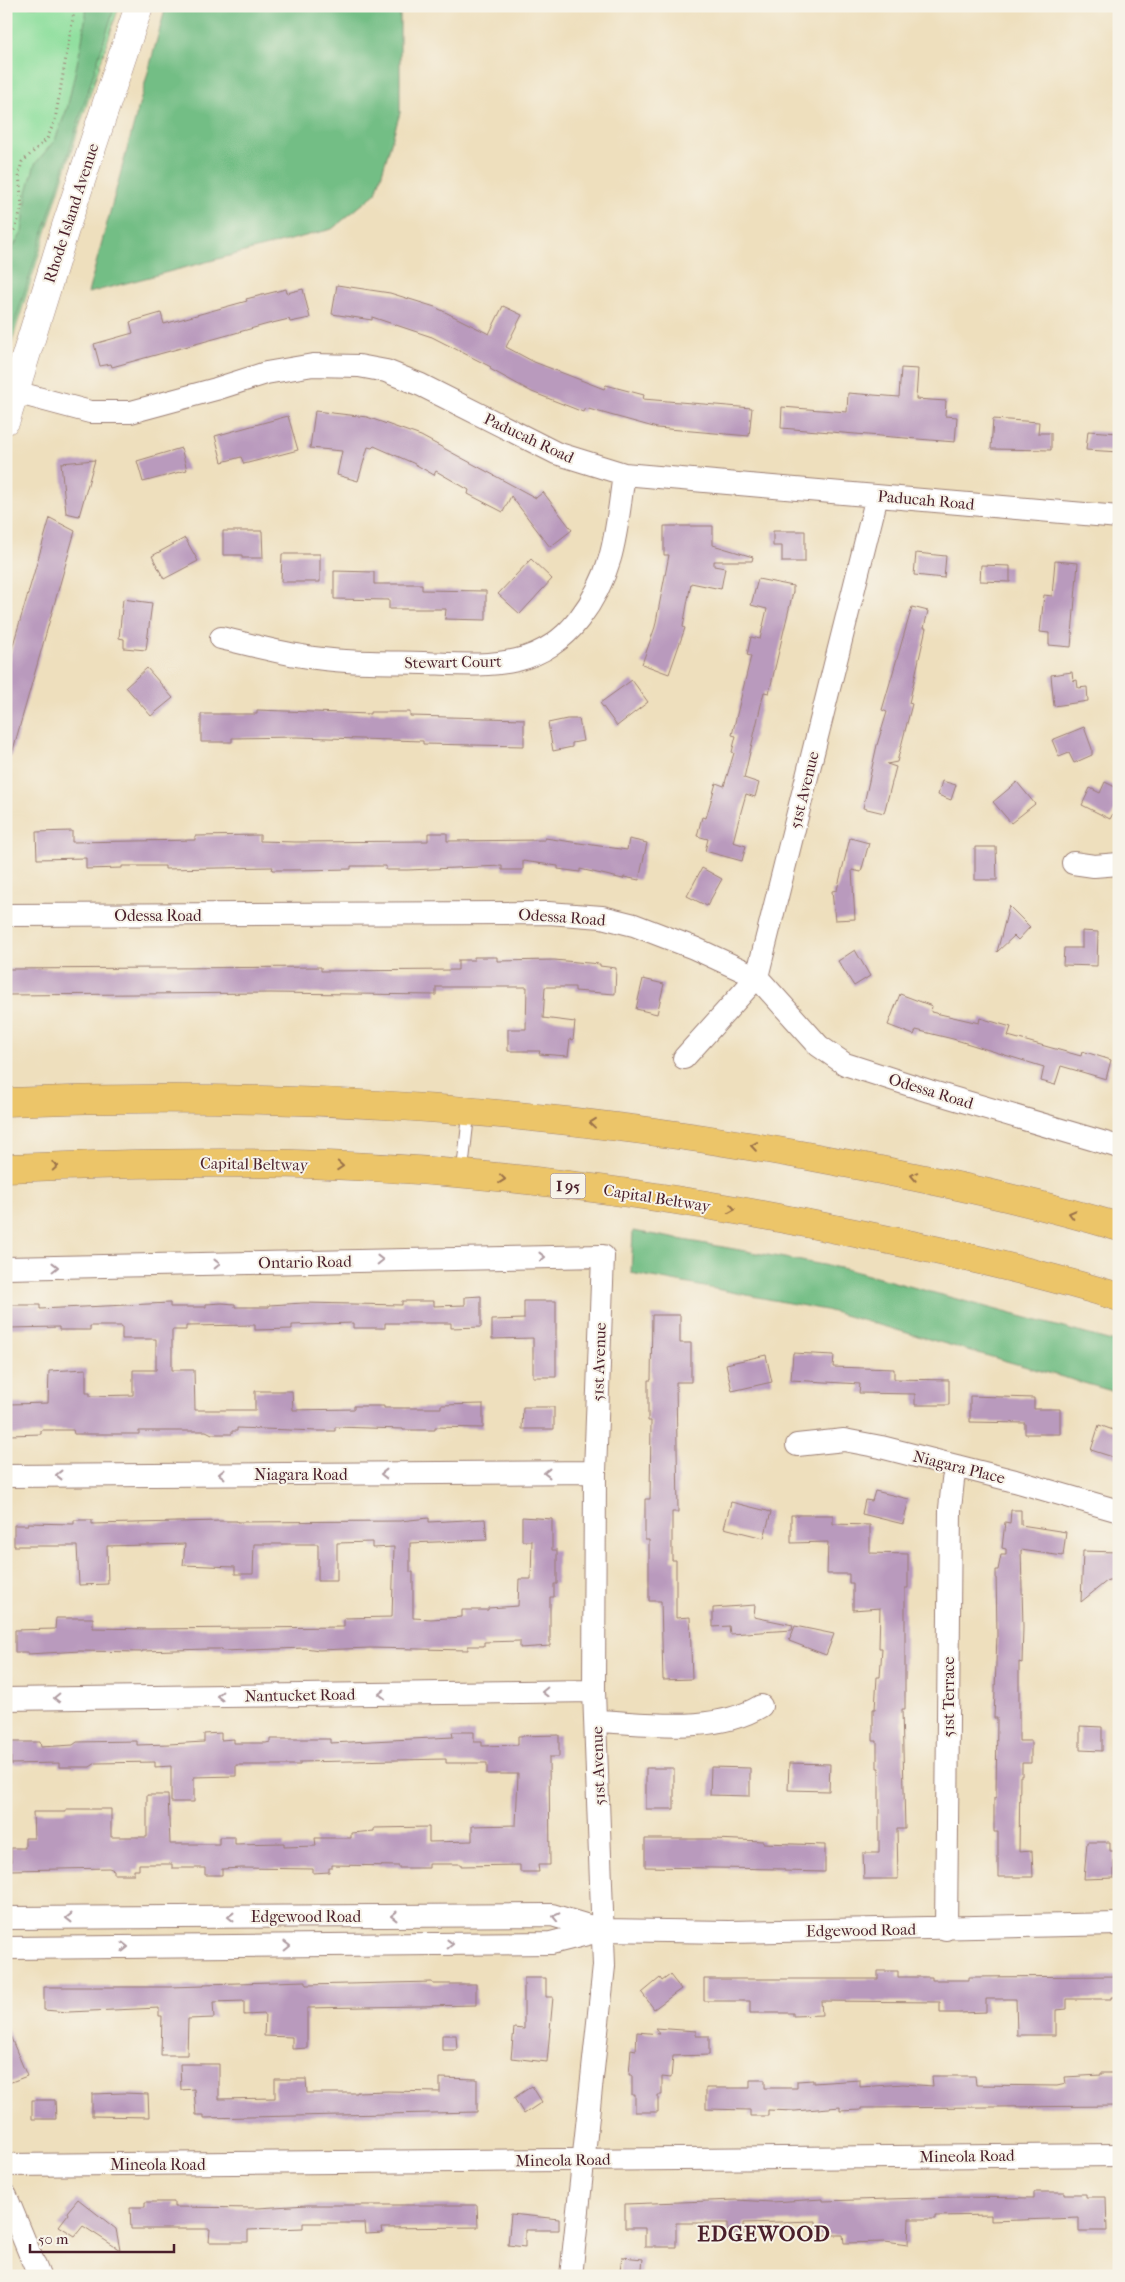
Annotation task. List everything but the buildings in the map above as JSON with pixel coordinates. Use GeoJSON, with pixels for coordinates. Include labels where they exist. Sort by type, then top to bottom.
{"type":"FeatureCollection","features":[{"type":"Feature","properties":{"kind":"highway"},"geometry":{"type":"LineString","coordinates":[[6,1102],[201,1098],[330,1101],[470,1110],[607,1124],[777,1149],[930,1179],[1119,1227]]}},
{"type":"Feature","properties":{"kind":"highway","name":"Capital Beltway"},"geometry":{"type":"LineString","coordinates":[[6,1168],[198,1163],[329,1165],[462,1174],[599,1189],[764,1214],[914,1244],[1078,1285],[1119,1298]]}},
{"type":"Feature","properties":{"kind":"street","name":"Rhode Island Avenue"},"geometry":{"type":"LineString","coordinates":[[6,420],[69,217],[139,6]]}},
{"type":"Feature","properties":{"kind":"street","name":"Paducah Road"},"geometry":{"type":"LineString","coordinates":[[15,392],[90,412],[131,412],[266,373],[313,365],[359,366],[386,371],[420,385],[556,453],[624,474],[1119,517]]}},
{"type":"Feature","properties":{"kind":"street","name":"Stewart Court"},"geometry":{"type":"LineString","coordinates":[[221,638],[303,657],[345,660],[461,664],[495,663],[526,658],[560,640],[571,630],[592,602],[601,586],[616,536],[624,474]]}},
{"type":"Feature","properties":{"kind":"street","name":"51st Avenue"},"geometry":{"type":"LineString","coordinates":[[684,1058],[757,977],[877,496]]}},
{"type":"Feature","properties":{"kind":"street"},"geometry":{"type":"LineString","coordinates":[[1073,863],[1094,866],[1119,864]]}},
{"type":"Feature","properties":{"kind":"street","name":"Odessa Road"},"geometry":{"type":"LineString","coordinates":[[6,915],[450,913],[576,915],[602,918],[634,926],[694,948],[757,977],[819,1046],[845,1064],[1119,1147]]}},
{"type":"Feature","properties":{"kind":"street","name":"51st Avenue"},"geometry":{"type":"LineString","coordinates":[[571,2276],[604,1966],[594,1691],[595,1472],[603,1256]]}},
{"type":"Feature","properties":{"kind":"street","name":"Ontario Road"},"geometry":{"type":"LineString","coordinates":[[6,1268],[603,1256]]}},
{"type":"Feature","properties":{"kind":"street","name":"Niagara Place"},"geometry":{"type":"LineString","coordinates":[[797,1445],[844,1440],[957,1466],[1119,1511]]}},
{"type":"Feature","properties":{"kind":"street","name":"51st Terrace"},"geometry":{"type":"LineString","coordinates":[[946,1929],[950,1509],[953,1480],[957,1466]]}},
{"type":"Feature","properties":{"kind":"street","name":"Niagara Road"},"geometry":{"type":"LineString","coordinates":[[6,1476],[595,1472]]}},
{"type":"Feature","properties":{"kind":"street","name":"Nantucket Road"},"geometry":{"type":"LineString","coordinates":[[6,1699],[594,1691]]}},
{"type":"Feature","properties":{"kind":"street"},"geometry":{"type":"LineString","coordinates":[[596,1721],[719,1722],[750,1713],[761,1706]]}},
{"type":"Feature","properties":{"kind":"street","name":"Edgewood Road"},"geometry":{"type":"LineString","coordinates":[[6,1918],[552,1914],[602,1930]]}},
{"type":"Feature","properties":{"kind":"street","name":"Edgewood Road"},"geometry":{"type":"LineString","coordinates":[[6,1948],[551,1943],[602,1930],[729,1932],[1119,1924]]}},
{"type":"Feature","properties":{"kind":"street","name":"Mineola Road"},"geometry":{"type":"LineString","coordinates":[[6,2165],[1119,2155]]}},
{"type":"Feature","properties":{"kind":"street"},"geometry":{"type":"LineString","coordinates":[[6,2196],[39,2276]]}},
{"type":"Feature","properties":{"kind":"lane"},"geometry":{"type":"LineString","coordinates":[[462,1174],[470,1110]]}},
{"type":"Feature","properties":{"kind":"path"},"geometry":{"type":"LineString","coordinates":[[6,244],[16,227],[22,208],[18,173],[22,162],[47,139],[55,120],[75,6]]}},
{"type":"Feature","properties":{"kind":"green space"},"geometry":{"type":"Polygon","coordinates":[[[6,6],[119,6],[6,360],[6,6]]]}},
{"type":"Feature","properties":{"kind":"green space"},"geometry":{"type":"Polygon","coordinates":[[[87,6],[115,6],[6,351],[6,258],[22,233],[27,192],[35,164],[55,140],[67,109],[82,41],[87,6]]]}},
{"type":"Feature","properties":{"kind":"green space"},"geometry":{"type":"Polygon","coordinates":[[[166,6],[400,6],[400,113],[376,193],[332,229],[88,293],[166,6]]]}},
{"type":"Feature","properties":{"kind":"green space"},"geometry":{"type":"Polygon","coordinates":[[[633,1231],[846,1269],[1119,1343],[1119,1393],[826,1310],[631,1273],[633,1231]]]}},
{"type":"Feature","properties":{"kind":"district","name":"EDGEWOOD"},"geometry":{"type":"Point","coordinates":[764,2234]}}]}
